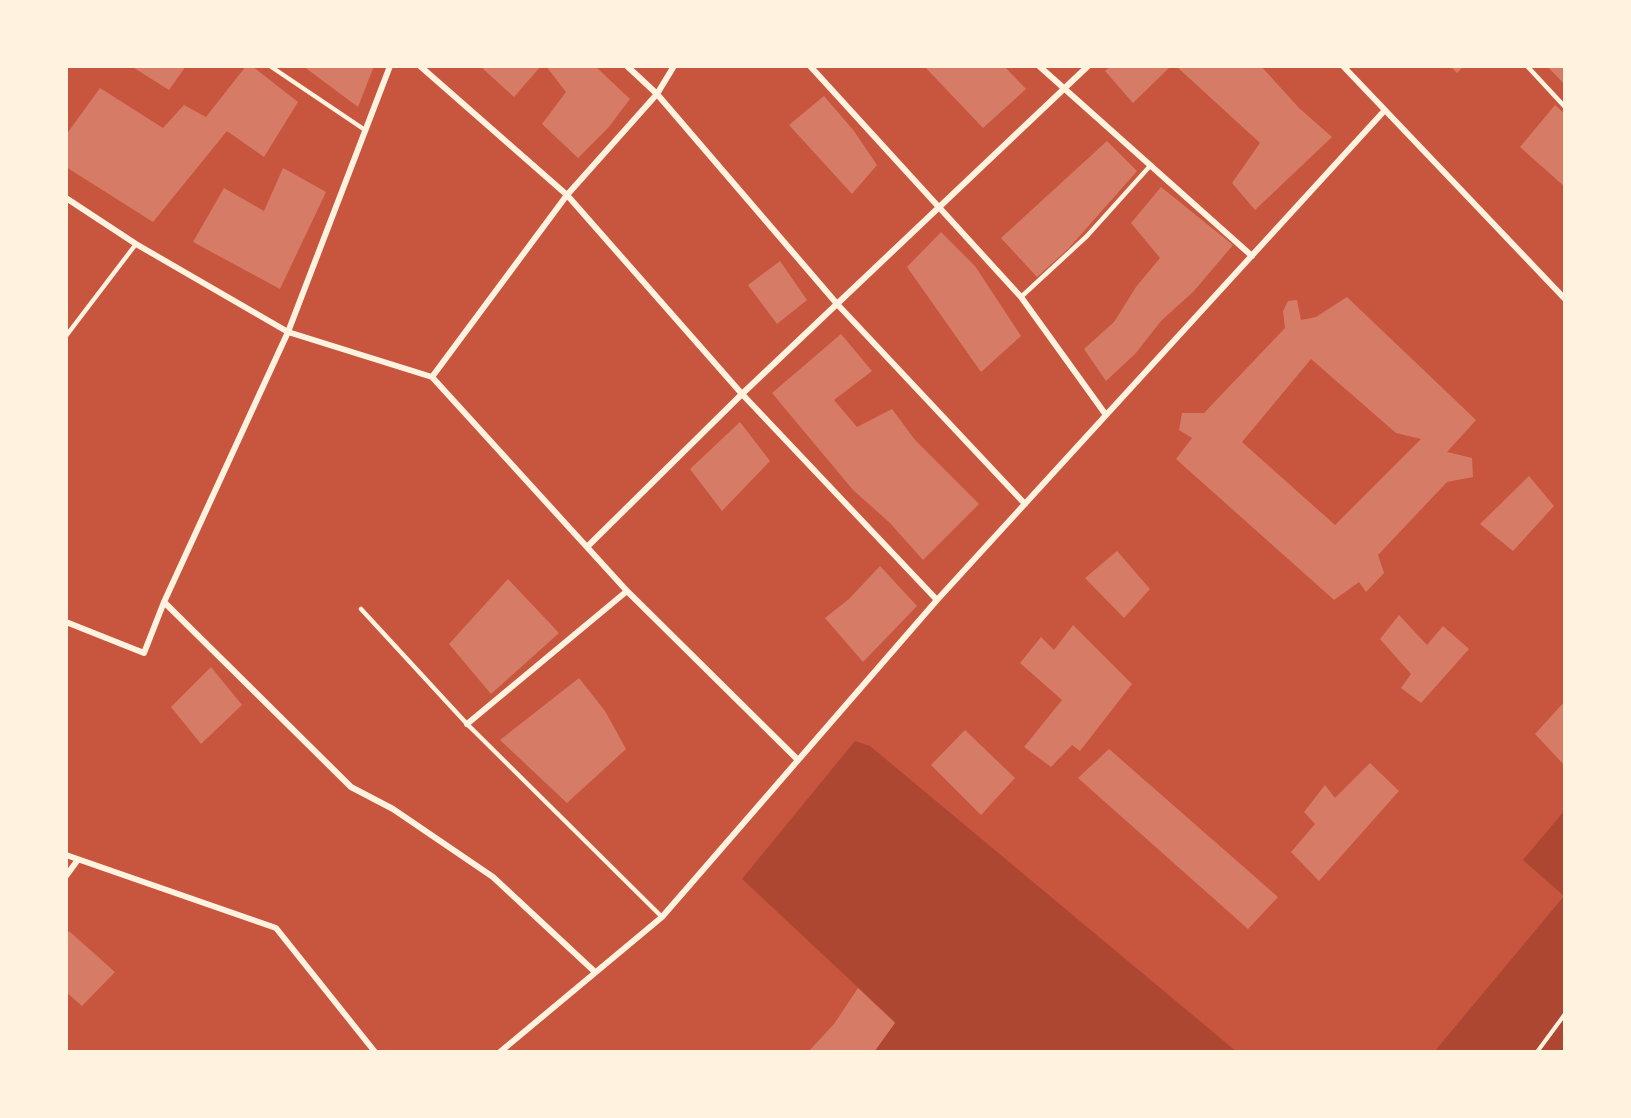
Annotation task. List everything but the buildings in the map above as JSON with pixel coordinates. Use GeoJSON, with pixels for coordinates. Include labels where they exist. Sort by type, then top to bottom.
{"type":"FeatureCollection","features":[{"type":"Feature","properties":{"kind":"street"},"geometry":{"type":"LineString","coordinates":[[66,622],[144,653],[164,602],[288,332],[390,66]]}},
{"type":"Feature","properties":{"kind":"street"},"geometry":{"type":"LineString","coordinates":[[420,66],[567,195],[742,394],[937,600]]}},
{"type":"Feature","properties":{"kind":"street"},"geometry":{"type":"LineString","coordinates":[[627,66],[657,93],[838,305],[1025,504]]}},
{"type":"Feature","properties":{"kind":"street"},"geometry":{"type":"LineString","coordinates":[[432,377],[567,195],[657,93],[674,66]]}},
{"type":"Feature","properties":{"kind":"street"},"geometry":{"type":"LineString","coordinates":[[810,66],[1021,297],[1106,415]]}},
{"type":"Feature","properties":{"kind":"street"},"geometry":{"type":"LineString","coordinates":[[1039,66],[1252,256]]}},
{"type":"Feature","properties":{"kind":"street"},"geometry":{"type":"LineString","coordinates":[[588,546],[742,394],[1088,66]]}},
{"type":"Feature","properties":{"kind":"street"},"geometry":{"type":"LineString","coordinates":[[1342,66],[1565,299]]}},
{"type":"Feature","properties":{"kind":"street"},"geometry":{"type":"LineString","coordinates":[[500,1052],[662,917],[937,600],[1385,110]]}},
{"type":"Feature","properties":{"kind":"street"},"geometry":{"type":"LineString","coordinates":[[66,198],[136,243],[288,332],[432,377],[627,591],[798,760]]}},
{"type":"Feature","properties":{"kind":"street"},"geometry":{"type":"LineString","coordinates":[[467,724],[627,591]]}},
{"type":"Feature","properties":{"kind":"street"},"geometry":{"type":"LineString","coordinates":[[164,602],[351,787],[393,809],[493,877],[596,972]]}},
{"type":"Feature","properties":{"kind":"street"},"geometry":{"type":"LineString","coordinates":[[66,855],[77,861],[276,928],[375,1052]]}},
{"type":"Feature","properties":{"kind":"street"},"geometry":{"type":"LineString","coordinates":[[66,876],[77,861]]}},
{"type":"Feature","properties":{"kind":"lane"},"geometry":{"type":"LineString","coordinates":[[270,66],[365,130]]}},
{"type":"Feature","properties":{"kind":"lane"},"geometry":{"type":"LineString","coordinates":[[1527,66],[1565,107]]}},
{"type":"Feature","properties":{"kind":"lane"},"geometry":{"type":"LineString","coordinates":[[1021,297],[1087,236],[1150,166]]}},
{"type":"Feature","properties":{"kind":"lane"},"geometry":{"type":"LineString","coordinates":[[66,336],[136,243]]}},
{"type":"Feature","properties":{"kind":"lane"},"geometry":{"type":"LineString","coordinates":[[361,609],[467,724],[662,917]]}},
{"type":"Feature","properties":{"kind":"path"},"geometry":{"type":"LineString","coordinates":[[1537,1052],[1565,1014]]}},
{"type":"Feature","properties":{"kind":"shaded area"},"geometry":{"type":"Polygon","coordinates":[[[855,741],[870,746],[1237,1052],[874,1052],[895,1022],[742,879],[855,741]]]}},
{"type":"Feature","properties":{"kind":"shaded area"},"geometry":{"type":"Polygon","coordinates":[[[1565,810],[1565,1052],[1434,1052],[1564,896],[1523,860],[1565,810]]]}}]}
